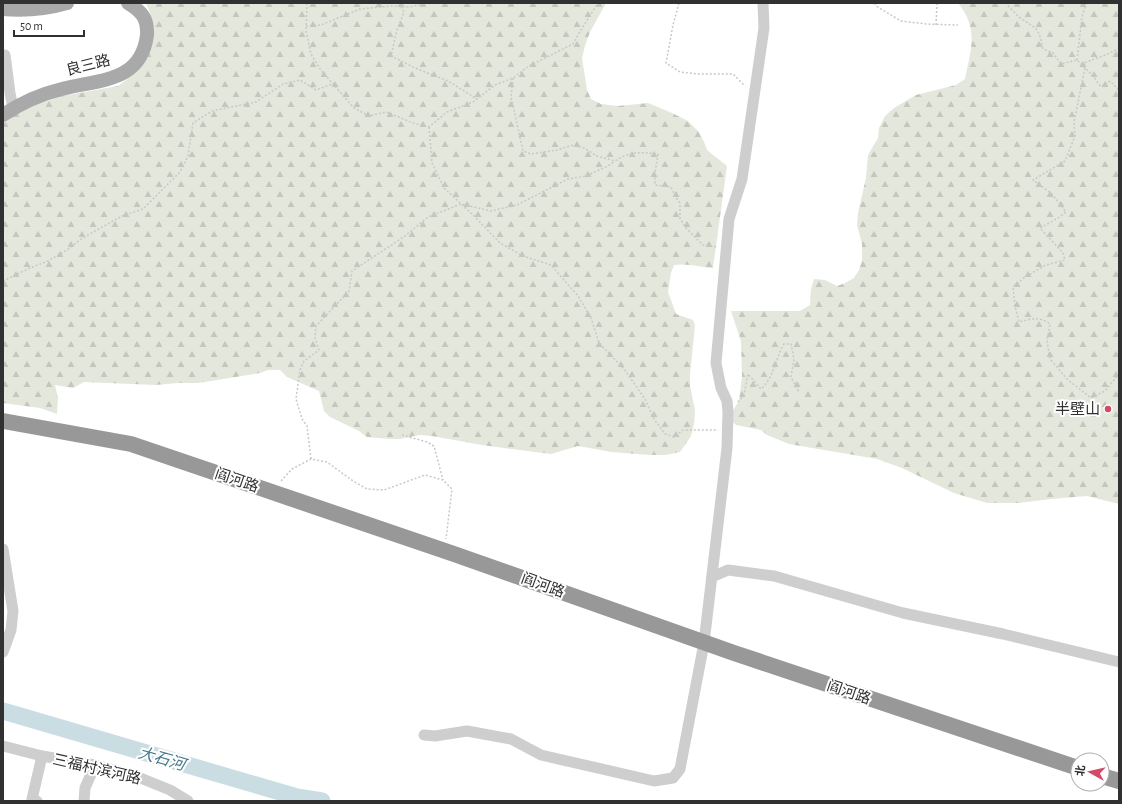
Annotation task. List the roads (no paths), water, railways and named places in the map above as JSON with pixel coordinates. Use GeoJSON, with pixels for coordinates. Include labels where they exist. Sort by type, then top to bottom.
{"type":"FeatureCollection","features":[{"type":"Feature","properties":{"kind":"highway","name":"阎河路"},"geometry":{"type":"LineString","coordinates":[[3,421],[131,444],[444,551],[704,643],[1070,765]]}},
{"type":"Feature","properties":{"kind":"main road"},"geometry":{"type":"LineString","coordinates":[[3,9],[30,10],[67,3]]}},
{"type":"Feature","properties":{"kind":"main road","name":"良三路"},"geometry":{"type":"LineString","coordinates":[[8,112],[36,97],[55,91],[106,80],[124,73],[137,63],[144,51],[147,28],[145,18],[138,10],[128,3]]}},
{"type":"Feature","properties":{"kind":"street"},"geometry":{"type":"LineString","coordinates":[[424,735],[435,736],[467,731],[511,739],[541,755],[654,781],[672,778],[680,769],[704,643],[727,448],[727,401],[721,388],[716,362],[729,219],[742,179],[764,28],[763,3]]}},
{"type":"Feature","properties":{"kind":"street"},"geometry":{"type":"LineString","coordinates":[[5,55],[10,93],[8,112]]}},
{"type":"Feature","properties":{"kind":"street"},"geometry":{"type":"LineString","coordinates":[[3,549],[13,611],[11,630],[3,652]]}},
{"type":"Feature","properties":{"kind":"street"},"geometry":{"type":"LineString","coordinates":[[712,577],[728,570],[774,576],[903,613],[1003,634],[1119,662]]}},
{"type":"Feature","properties":{"kind":"street","name":"三福村滨河路"},"geometry":{"type":"LineString","coordinates":[[3,746],[42,756],[95,765],[133,775],[170,790],[188,801]]}},
{"type":"Feature","properties":{"kind":"street"},"geometry":{"type":"LineString","coordinates":[[37,801],[32,799],[42,756]]}},
{"type":"Feature","properties":{"kind":"street"},"geometry":{"type":"LineString","coordinates":[[84,801],[85,788],[95,765]]}},
{"type":"Feature","properties":{"kind":"waterway","name":"大石河"},"geometry":{"type":"LineString","coordinates":[[3,711],[297,797],[322,801]]}},
{"type":"Feature","properties":{"kind":"place","name":"半壁山"},"geometry":{"type":"Point","coordinates":[1108,409]}}]}
